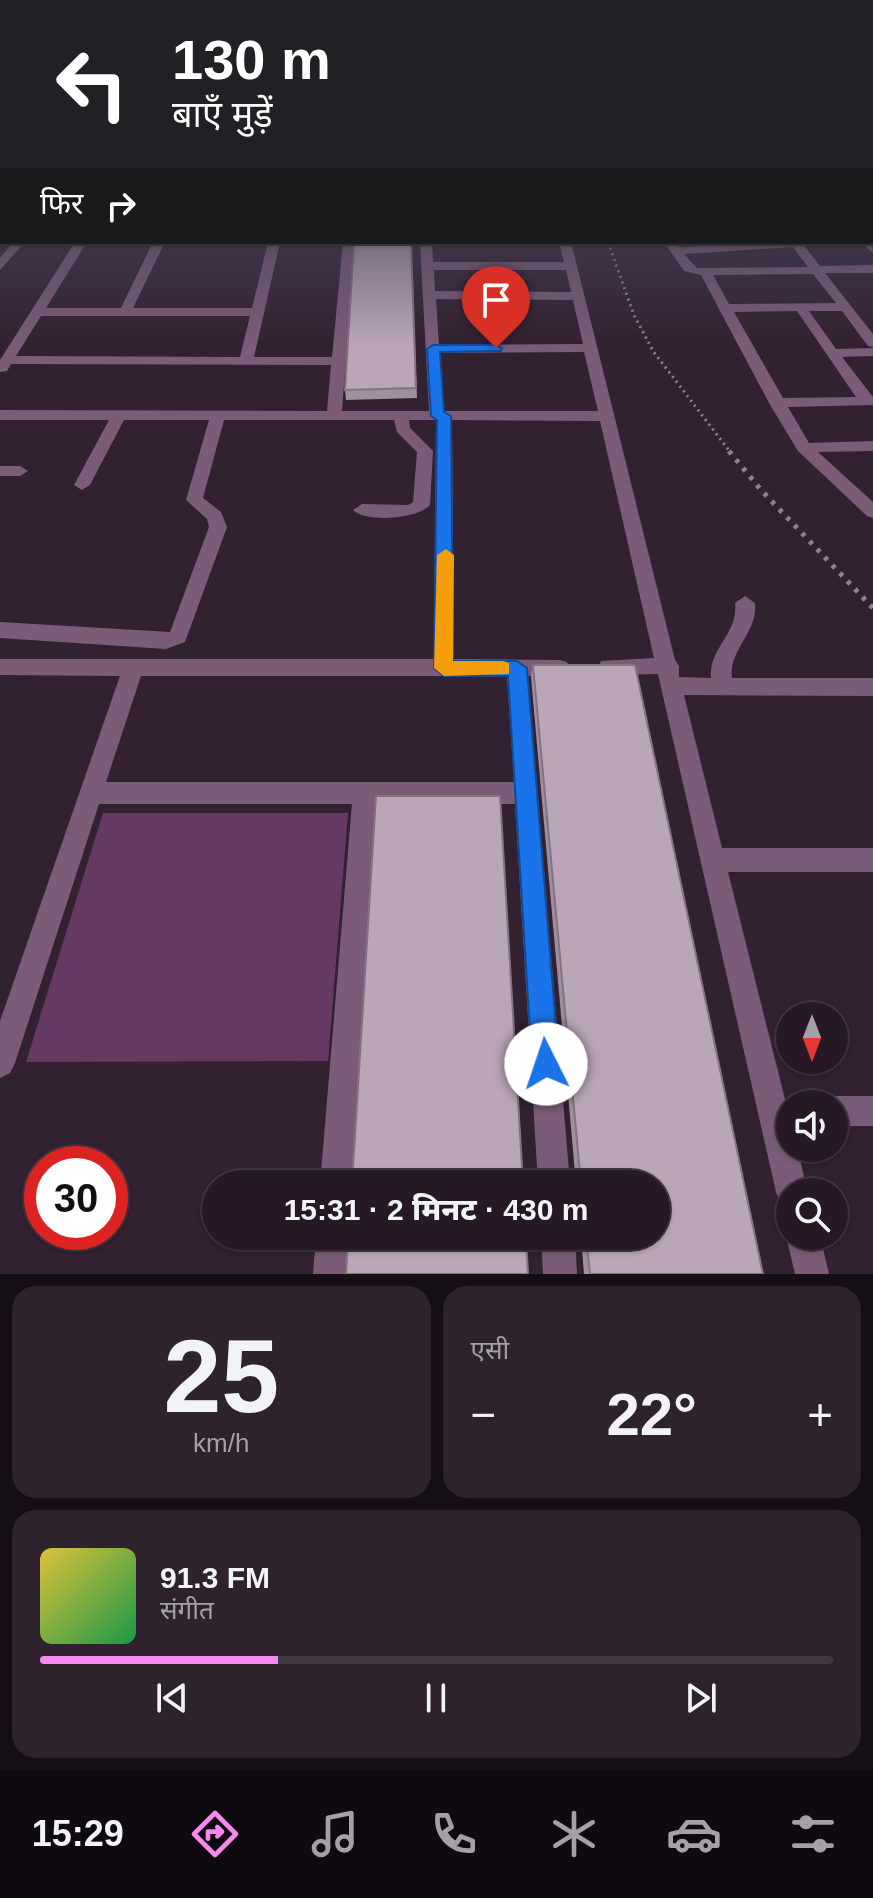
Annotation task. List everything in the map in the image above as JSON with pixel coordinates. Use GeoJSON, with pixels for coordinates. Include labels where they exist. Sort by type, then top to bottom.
{"type":"FeatureCollection","features":[{"type":"Feature","properties":{"kind":"street"},"geometry":{"type":"LineString","coordinates":[[3,260],[17,244]]}},
{"type":"Feature","properties":{"kind":"street"},"geometry":{"type":"LineString","coordinates":[[4,366],[80,244]]}},
{"type":"Feature","properties":{"kind":"street"},"geometry":{"type":"LineString","coordinates":[[125,312],[158,244]]}},
{"type":"Feature","properties":{"kind":"street"},"geometry":{"type":"LineString","coordinates":[[246,361],[274,244]]}},
{"type":"Feature","properties":{"kind":"street"},"geometry":{"type":"LineString","coordinates":[[334,416],[349,244]]}},
{"type":"Feature","properties":{"kind":"street"},"geometry":{"type":"LineString","coordinates":[[426,244],[441,416],[444,668]]}},
{"type":"Feature","properties":{"kind":"street"},"geometry":{"type":"LineString","coordinates":[[565,244],[712,860],[776,1093]]}},
{"type":"Feature","properties":{"kind":"street"},"geometry":{"type":"LineString","coordinates":[[673,247],[760,244]]}},
{"type":"Feature","properties":{"kind":"street"},"geometry":{"type":"LineString","coordinates":[[790,244],[817,270],[873,343]]}},
{"type":"Feature","properties":{"kind":"street"},"geometry":{"type":"LineString","coordinates":[[673,247],[688,269],[705,272],[873,269]]}},
{"type":"Feature","properties":{"kind":"street"},"geometry":{"type":"LineString","coordinates":[[428,266],[570,266]]}},
{"type":"Feature","properties":{"kind":"street"},"geometry":{"type":"LineString","coordinates":[[705,272],[804,448],[873,512]]}},
{"type":"Feature","properties":{"kind":"street"},"geometry":{"type":"LineString","coordinates":[[430,295],[578,296]]}},
{"type":"Feature","properties":{"kind":"street"},"geometry":{"type":"LineString","coordinates":[[800,307],[870,401]]}},
{"type":"Feature","properties":{"kind":"street"},"geometry":{"type":"LineString","coordinates":[[724,308],[845,307]]}},
{"type":"Feature","properties":{"kind":"street"},"geometry":{"type":"LineString","coordinates":[[37,312],[258,312]]}},
{"type":"Feature","properties":{"kind":"street"},"geometry":{"type":"LineString","coordinates":[[433,349],[591,348]]}},
{"type":"Feature","properties":{"kind":"street"},"geometry":{"type":"LineString","coordinates":[[832,353],[873,352]]}},
{"type":"Feature","properties":{"kind":"street"},"geometry":{"type":"LineString","coordinates":[[4,366],[339,361]]}},
{"type":"Feature","properties":{"kind":"street"},"geometry":{"type":"LineString","coordinates":[[776,403],[870,401]]}},
{"type":"Feature","properties":{"kind":"street"},"geometry":{"type":"LineString","coordinates":[[0,415],[607,416]]}},
{"type":"Feature","properties":{"kind":"street"},"geometry":{"type":"LineString","coordinates":[[82,485],[118,416]]}},
{"type":"Feature","properties":{"kind":"street"},"geometry":{"type":"LineString","coordinates":[[2,635],[166,641],[178,637],[217,534],[215,516],[194,500],[218,416]]}},
{"type":"Feature","properties":{"kind":"street"},"geometry":{"type":"LineString","coordinates":[[362,510],[411,511],[421,505],[425,451],[402,429],[401,416]]}},
{"type":"Feature","properties":{"kind":"street"},"geometry":{"type":"LineString","coordinates":[[804,448],[873,446]]}},
{"type":"Feature","properties":{"kind":"street"},"geometry":{"type":"LineString","coordinates":[[0,471],[20,471]]}},
{"type":"Feature","properties":{"kind":"street"},"geometry":{"type":"LineString","coordinates":[[723,686],[720,665],[743,630],[747,615],[745,603]]}},
{"type":"Feature","properties":{"kind":"street"},"geometry":{"type":"LineString","coordinates":[[0,667],[585,667],[670,676],[723,686],[873,687]]}},
{"type":"Feature","properties":{"kind":"street"},"geometry":{"type":"LineString","coordinates":[[0,1063],[133,668]]}},
{"type":"Feature","properties":{"kind":"street"},"geometry":{"type":"LineString","coordinates":[[517,668],[553,1170]]}},
{"type":"Feature","properties":{"kind":"street"},"geometry":{"type":"LineString","coordinates":[[90,793],[364,796],[527,793]]}},
{"type":"Feature","properties":{"kind":"street"},"geometry":{"type":"LineString","coordinates":[[337,1170],[364,796]]}},
{"type":"Feature","properties":{"kind":"street"},"geometry":{"type":"LineString","coordinates":[[712,860],[873,860]]}},
{"type":"Feature","properties":{"kind":"street"},"geometry":{"type":"LineString","coordinates":[[848,1111],[873,1111]]}},
{"type":"Feature","properties":{"kind":"street"},"geometry":{"type":"LineString","coordinates":[[330,1274],[332,1250]]}},
{"type":"Feature","properties":{"kind":"street"},"geometry":{"type":"LineString","coordinates":[[559,1250],[560,1274]]}},
{"type":"Feature","properties":{"kind":"street"},"geometry":{"type":"LineString","coordinates":[[806,1250],[812,1274]]}},
{"type":"Feature","properties":{"kind":"shaded area"},"geometry":{"type":"Polygon","coordinates":[[[103,813],[348,813],[328,1061],[26,1062],[103,813]]]}},
{"type":"Feature","properties":{"kind":"building"},"geometry":{"type":"Polygon","coordinates":[[[354,244],[411,244],[416,388],[345,390],[354,244]]]}},
{"type":"Feature","properties":{"kind":"building"},"geometry":{"type":"Polygon","coordinates":[[[533,665],[635,665],[763,1274],[590,1274],[587,1250],[670,1250],[670,1170],[580,1170],[533,665]]]}},
{"type":"Feature","properties":{"kind":"building"},"geometry":{"type":"Polygon","coordinates":[[[376,796],[500,796],[522,1170],[353,1170],[376,796]]]}},
{"type":"Feature","properties":{"kind":"building"},"geometry":{"type":"Polygon","coordinates":[[[347,1250],[527,1250],[528,1274],[346,1274],[347,1250]]]}},
{"type":"Feature","properties":{"kind":"railway"},"geometry":{"type":"LineString","coordinates":[[609,244],[634,315],[653,351],[731,453]]}},
{"type":"Feature","properties":{"kind":"railway"},"geometry":{"type":"LineString","coordinates":[[729,451],[761,490],[873,608]]}},
{"type":"Feature","properties":{"kind":"slow traffic"},"geometry":{"type":"LineString","coordinates":[[446,555],[444,668],[503,668]]}},
{"type":"Feature","properties":{"kind":"route"},"geometry":{"type":"LineString","coordinates":[[496,348],[433,349],[437,416],[444,416],[447,482],[444,668],[517,668],[546,1064]]}}]}
